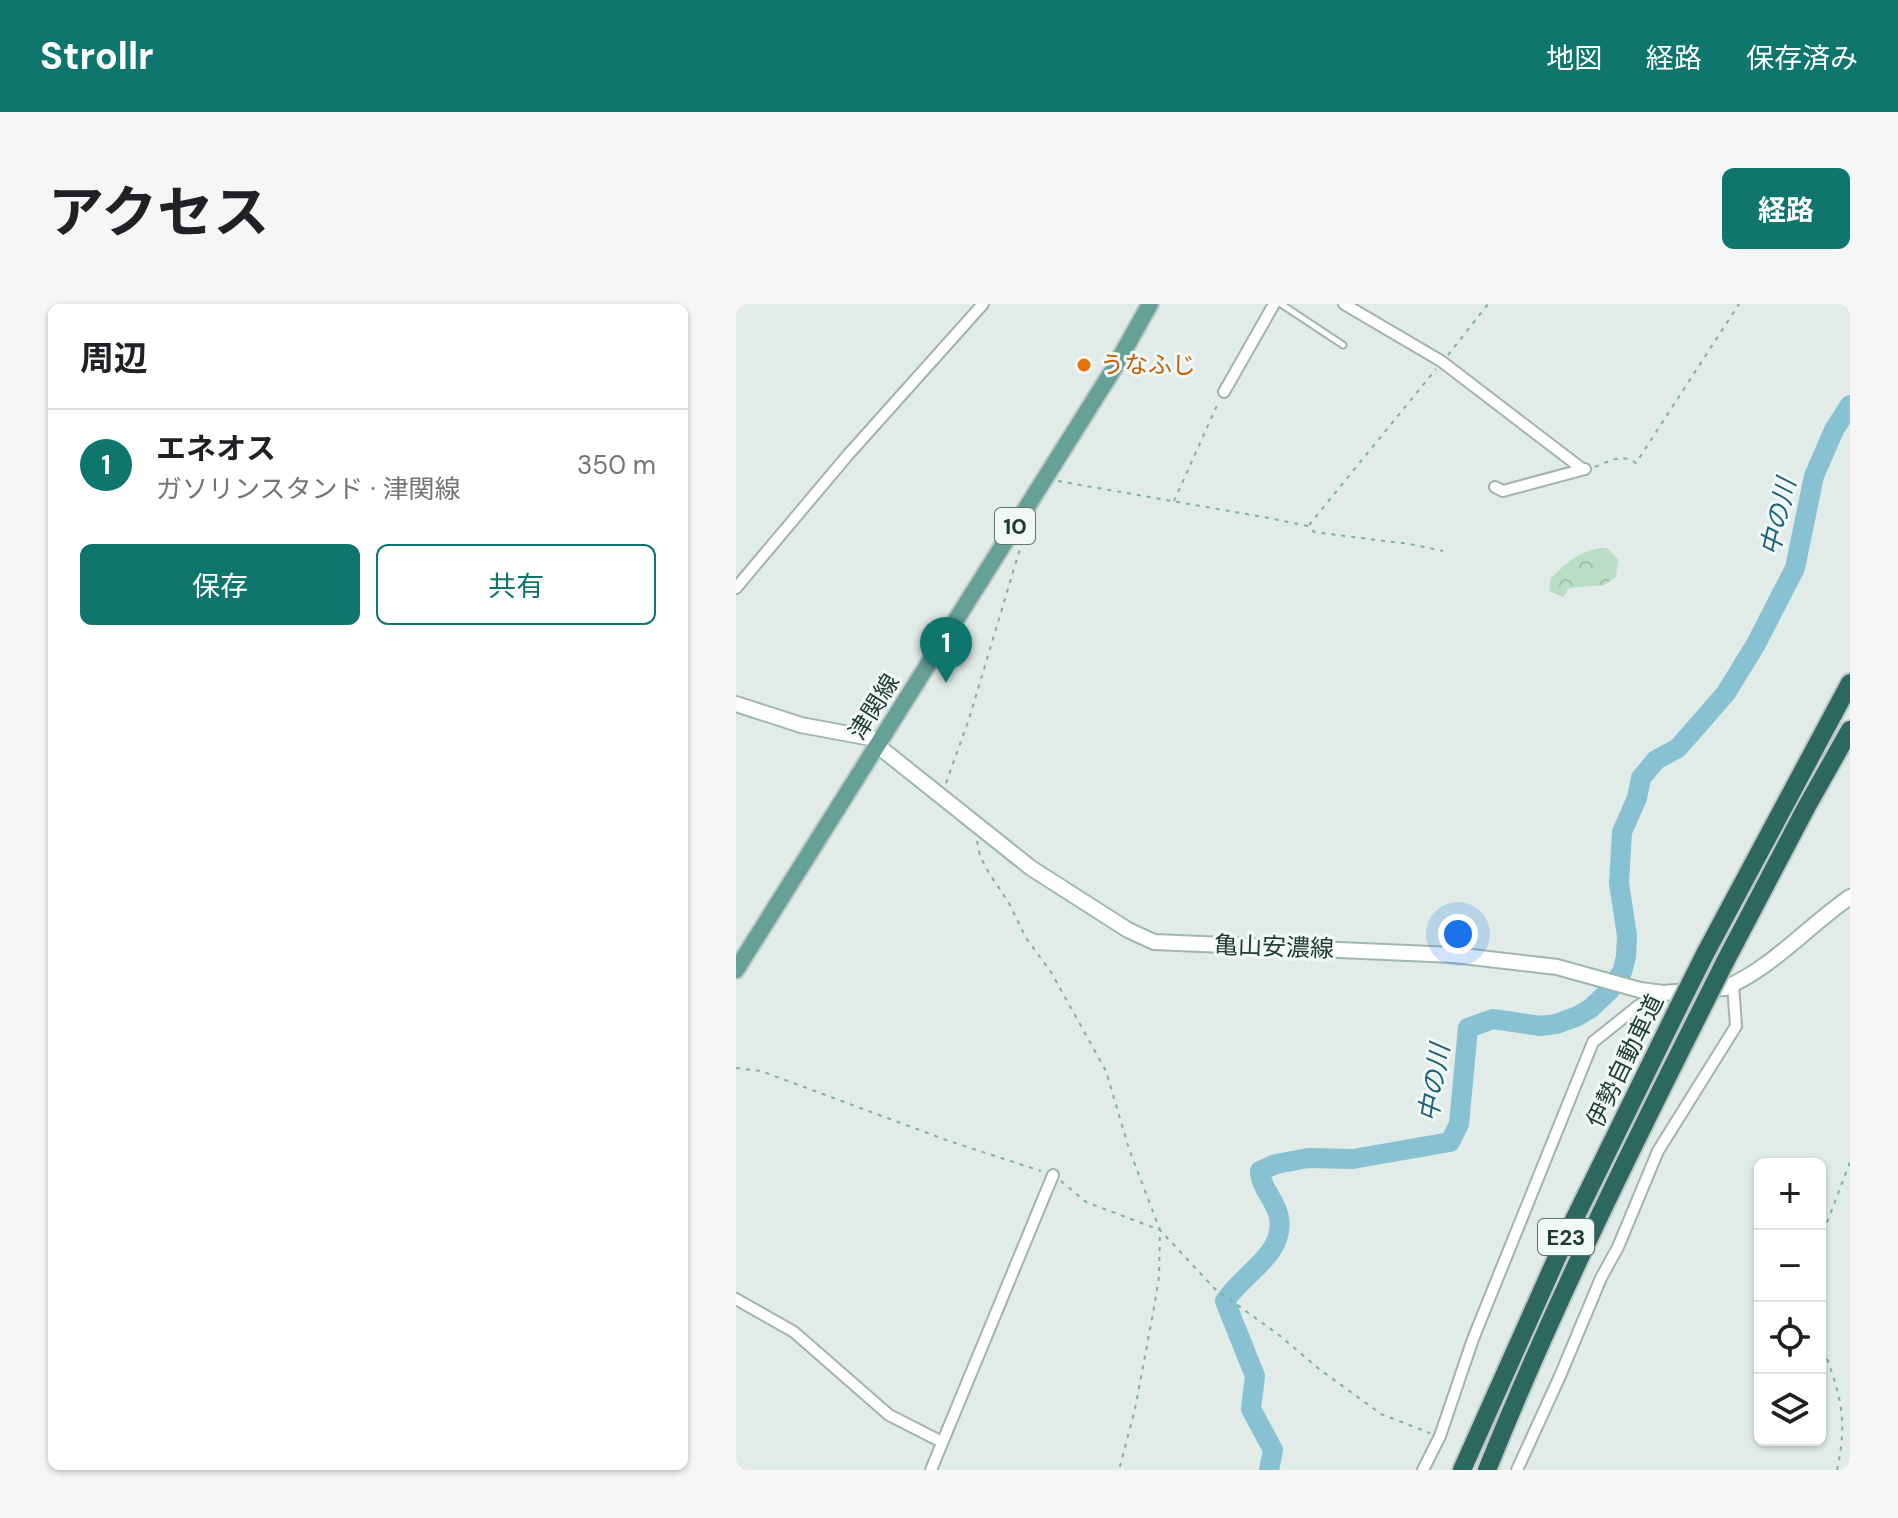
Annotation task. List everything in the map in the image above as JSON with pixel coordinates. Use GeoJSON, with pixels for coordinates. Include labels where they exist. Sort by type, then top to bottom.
{"type":"FeatureCollection","features":[{"type":"Feature","properties":{"kind":"highway","name":"伊勢自動車道"},"geometry":{"type":"LineString","coordinates":[[1462,1470],[1571,1226],[1678,1008],[1850,683]]}},
{"type":"Feature","properties":{"kind":"highway","name":"伊勢自動車道"},"geometry":{"type":"LineString","coordinates":[[1487,1470],[1632,1143],[1807,806],[1850,730]]}},
{"type":"Feature","properties":{"kind":"main road","name":"津関線"},"geometry":{"type":"LineString","coordinates":[[736,970],[1113,370],[1150,304]]}},
{"type":"Feature","properties":{"kind":"main road","name":"亀山安濃線"},"geometry":{"type":"LineString","coordinates":[[736,704],[801,725],[871,738],[1031,868],[1128,930],[1154,942],[1454,955],[1530,963],[1663,993],[1733,985],[1760,968],[1850,897]]}},
{"type":"Feature","properties":{"kind":"street"},"geometry":{"type":"LineString","coordinates":[[736,588],[847,456],[983,304]]}},
{"type":"Feature","properties":{"kind":"street"},"geometry":{"type":"LineString","coordinates":[[1224,392],[1274,304]]}},
{"type":"Feature","properties":{"kind":"street"},"geometry":{"type":"LineString","coordinates":[[1344,304],[1442,362],[1584,469]]}},
{"type":"Feature","properties":{"kind":"street"},"geometry":{"type":"LineString","coordinates":[[1495,487],[1503,491],[1584,469]]}},
{"type":"Feature","properties":{"kind":"street"},"geometry":{"type":"LineString","coordinates":[[1517,1470],[1658,1151],[1736,1026],[1733,985]]}},
{"type":"Feature","properties":{"kind":"street"},"geometry":{"type":"LineString","coordinates":[[1423,1470],[1440,1436],[1473,1339],[1593,1042],[1638,1006],[1663,993]]}},
{"type":"Feature","properties":{"kind":"street"},"geometry":{"type":"LineString","coordinates":[[931,1470],[1053,1175]]}},
{"type":"Feature","properties":{"kind":"street"},"geometry":{"type":"LineString","coordinates":[[736,1299],[794,1332],[889,1415],[942,1442]]}},
{"type":"Feature","properties":{"kind":"lane"},"geometry":{"type":"LineString","coordinates":[[1281,304],[1343,345]]}},
{"type":"Feature","properties":{"kind":"path"},"geometry":{"type":"LineString","coordinates":[[1308,526],[1384,437],[1488,304]]}},
{"type":"Feature","properties":{"kind":"path"},"geometry":{"type":"LineString","coordinates":[[1584,469],[1619,457],[1630,458],[1636,463],[1739,304]]}},
{"type":"Feature","properties":{"kind":"path"},"geometry":{"type":"LineString","coordinates":[[1173,502],[1224,392]]}},
{"type":"Feature","properties":{"kind":"path"},"geometry":{"type":"LineString","coordinates":[[1045,478],[1308,526],[1314,532],[1443,551]]}},
{"type":"Feature","properties":{"kind":"path"},"geometry":{"type":"LineString","coordinates":[[941,795],[969,719],[1024,532]]}},
{"type":"Feature","properties":{"kind":"path"},"geometry":{"type":"LineString","coordinates":[[982,829],[976,844],[980,856],[1026,938],[1051,972],[1106,1071],[1125,1137],[1160,1230],[1159,1277],[1154,1308],[1135,1409],[1119,1470]]}},
{"type":"Feature","properties":{"kind":"path"},"geometry":{"type":"LineString","coordinates":[[736,1068],[761,1071],[1053,1175],[1086,1202],[1160,1230],[1215,1289],[1371,1407],[1381,1414],[1440,1436]]}},
{"type":"Feature","properties":{"kind":"path"},"geometry":{"type":"LineString","coordinates":[[1824,1230],[1850,1162]]}},
{"type":"Feature","properties":{"kind":"path"},"geometry":{"type":"LineString","coordinates":[[1826,1357],[1844,1420],[1837,1470]]}},
{"type":"Feature","properties":{"kind":"green space"},"geometry":{"type":"Polygon","coordinates":[[[1607,548],[1618,559],[1616,577],[1604,585],[1569,588],[1563,597],[1549,591],[1551,578],[1570,561],[1583,553],[1607,548]]]}},
{"type":"Feature","properties":{"kind":"waterway","name":"中の川"},"geometry":{"type":"LineString","coordinates":[[1269,1470],[1273,1450],[1251,1409],[1255,1376],[1225,1301],[1269,1253],[1279,1231],[1278,1212],[1260,1171],[1276,1164],[1308,1158],[1353,1159],[1450,1142],[1459,1124],[1468,1028],[1493,1019],[1540,1026],[1556,1024],[1591,1008],[1609,991],[1622,972],[1626,957],[1627,936],[1619,883],[1622,832],[1637,798],[1641,778],[1656,760],[1678,748],[1726,693],[1756,644],[1795,568],[1814,476],[1834,430],[1850,405]]}},
{"type":"Feature","properties":{"kind":"place","name":"うなふじ"},"geometry":{"type":"Point","coordinates":[1084,365]}},
{"type":"Feature","properties":{"kind":"place","name":"エネオス"},"geometry":{"type":"Point","coordinates":[946,683]}}]}
